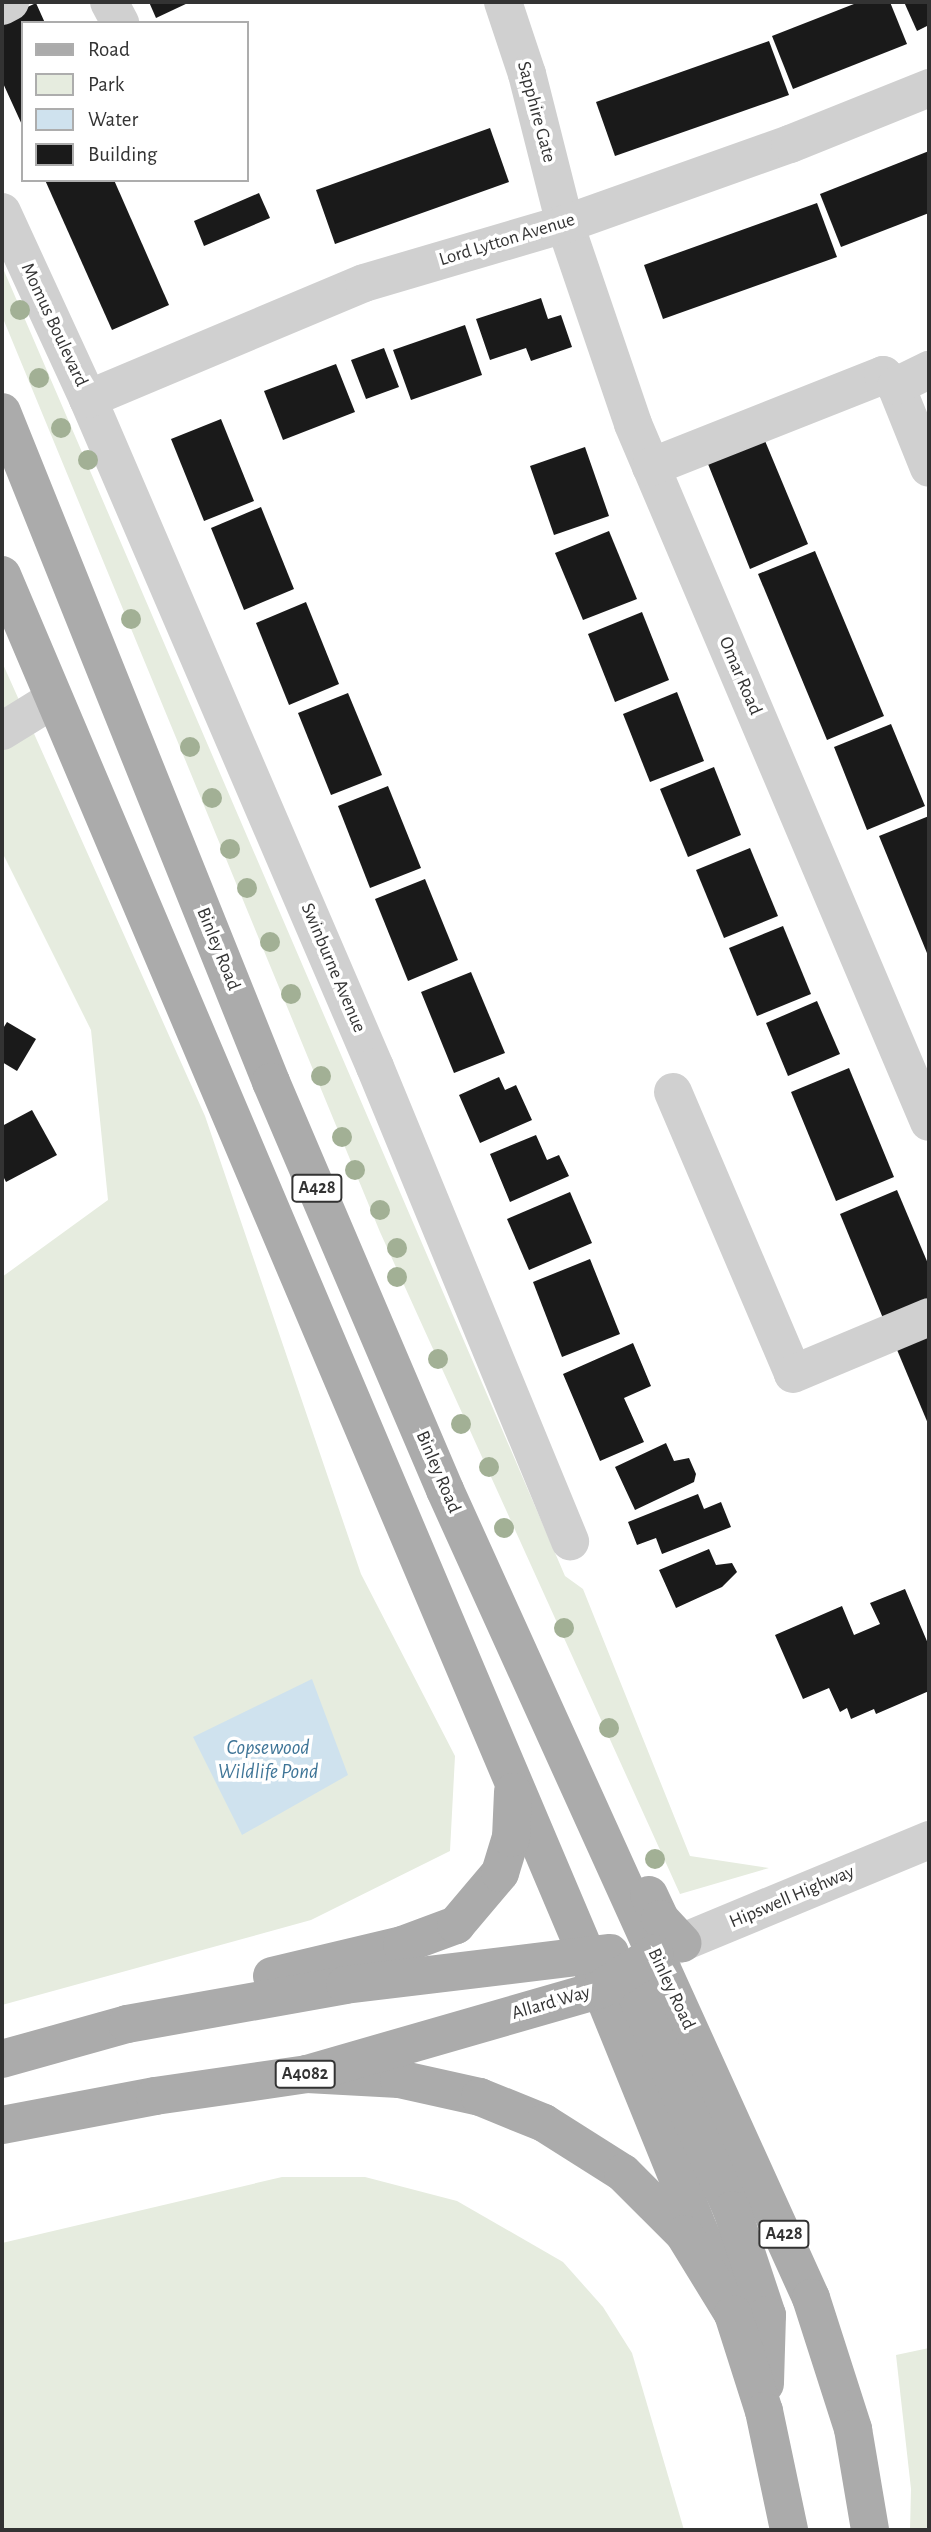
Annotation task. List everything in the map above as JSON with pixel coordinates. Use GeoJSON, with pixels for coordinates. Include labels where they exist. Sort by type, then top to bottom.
{"type":"FeatureCollection","features":[{"type":"Feature","properties":{"kind":"main road","name":"Binley Road"},"geometry":{"type":"LineString","coordinates":[[2,412],[271,1082],[486,1580],[668,1948],[811,2298],[853,2429],[870,2530]]}},
{"type":"Feature","properties":{"kind":"main road","name":"A428"},"geometry":{"type":"LineString","coordinates":[[2,575],[601,1989],[733,2314],[764,2411],[789,2530]]}},
{"type":"Feature","properties":{"kind":"main road","name":"Allard Way"},"geometry":{"type":"LineString","coordinates":[[2,2059],[128,2024],[254,1981],[402,1945],[456,1926],[500,1873],[510,1838],[513,1784]]}},
{"type":"Feature","properties":{"kind":"main road","name":"Allard Way"},"geometry":{"type":"LineString","coordinates":[[128,2024],[345,1985],[585,1953],[668,1948]]}},
{"type":"Feature","properties":{"kind":"main road","name":"Allard Way"},"geometry":{"type":"LineString","coordinates":[[2,2125],[155,2096],[307,2074],[601,1989],[668,1948]]}},
{"type":"Feature","properties":{"kind":"main road"},"geometry":{"type":"LineString","coordinates":[[668,1948],[637,1997],[732,2210],[767,2315],[764,2411]]}},
{"type":"Feature","properties":{"kind":"main road"},"geometry":{"type":"LineString","coordinates":[[307,2074],[433,2084],[544,2123],[623,2174],[684,2234],[733,2314]]}},
{"type":"Feature","properties":{"kind":"street"},"geometry":{"type":"LineString","coordinates":[[2,6],[10,2]]}},
{"type":"Feature","properties":{"kind":"street"},"geometry":{"type":"LineString","coordinates":[[109,2],[119,21]]}},
{"type":"Feature","properties":{"kind":"street","name":"Sapphire Gate"},"geometry":{"type":"LineString","coordinates":[[503,2],[527,74],[565,224]]}},
{"type":"Feature","properties":{"kind":"street","name":"Lord Lytton Avenue"},"geometry":{"type":"LineString","coordinates":[[88,399],[364,283],[565,224],[790,145],[929,88]]}},
{"type":"Feature","properties":{"kind":"street","name":"Momus Boulevard"},"geometry":{"type":"LineString","coordinates":[[2,212],[88,399]]}},
{"type":"Feature","properties":{"kind":"street","name":"Omar Road"},"geometry":{"type":"LineString","coordinates":[[565,224],[651,467],[929,1122]]}},
{"type":"Feature","properties":{"kind":"street"},"geometry":{"type":"LineString","coordinates":[[651,467],[883,375],[912,378],[929,468]]}},
{"type":"Feature","properties":{"kind":"street","name":"Swinburne Avenue"},"geometry":{"type":"LineString","coordinates":[[88,399],[375,1067],[570,1541]]}},
{"type":"Feature","properties":{"kind":"street"},"geometry":{"type":"LineString","coordinates":[[2,731],[54,699]]}},
{"type":"Feature","properties":{"kind":"street"},"geometry":{"type":"LineString","coordinates":[[673,1092],[793,1374],[929,1317]]}},
{"type":"Feature","properties":{"kind":"street","name":"Hipswell Highway"},"geometry":{"type":"LineString","coordinates":[[668,1948],[929,1840]]}},
{"type":"Feature","properties":{"kind":"green space"},"geometry":{"type":"Polygon","coordinates":[[[2,266],[565,1576],[583,1589],[690,1856],[769,1868],[680,1894],[380,1232],[2,316],[2,266]]]}},
{"type":"Feature","properties":{"kind":"green space"},"geometry":{"type":"Polygon","coordinates":[[[2,662],[205,1116],[361,1574],[455,1756],[450,1851],[311,1920],[2,2005],[2,1277],[108,1200],[91,1030],[2,852],[2,662]]]}},
{"type":"Feature","properties":{"kind":"green space"},"geometry":{"type":"Polygon","coordinates":[[[282,2177],[365,2177],[457,2201],[563,2262],[603,2307],[632,2353],[684,2530],[2,2530],[2,2243],[282,2177]]]}},
{"type":"Feature","properties":{"kind":"green space"},"geometry":{"type":"Polygon","coordinates":[[[929,2348],[929,2530],[910,2530],[911,2489],[896,2355],[929,2348]]]}},
{"type":"Feature","properties":{"kind":"water","name":"Copsewood Wildlife Pond"},"geometry":{"type":"Polygon","coordinates":[[[312,1679],[348,1775],[242,1835],[193,1737],[312,1679]]]}},
{"type":"Feature","properties":{"kind":"building"},"geometry":{"type":"Polygon","coordinates":[[[149,2],[190,2],[156,18],[149,2]]]}},
{"type":"Feature","properties":{"kind":"building"},"geometry":{"type":"Polygon","coordinates":[[[859,2],[890,2],[907,44],[793,89],[772,36],[859,2]]]}},
{"type":"Feature","properties":{"kind":"building"},"geometry":{"type":"Polygon","coordinates":[[[904,2],[929,2],[929,25],[917,31],[904,2]]]}},
{"type":"Feature","properties":{"kind":"building"},"geometry":{"type":"Polygon","coordinates":[[[36,3],[44,21],[21,21],[21,123],[2,81],[2,19],[36,3]]]}},
{"type":"Feature","properties":{"kind":"building"},"geometry":{"type":"Polygon","coordinates":[[[769,41],[789,95],[615,156],[596,102],[769,41]]]}},
{"type":"Feature","properties":{"kind":"building"},"geometry":{"type":"Polygon","coordinates":[[[490,128],[509,182],[335,244],[316,190],[490,128]]]}},
{"type":"Feature","properties":{"kind":"building"},"geometry":{"type":"Polygon","coordinates":[[[929,151],[929,213],[841,247],[820,194],[929,151]]]}},
{"type":"Feature","properties":{"kind":"building"},"geometry":{"type":"Polygon","coordinates":[[[46,182],[115,182],[169,305],[112,330],[46,182]]]}},
{"type":"Feature","properties":{"kind":"building"},"geometry":{"type":"Polygon","coordinates":[[[259,193],[270,218],[204,246],[194,221],[259,193]]]}},
{"type":"Feature","properties":{"kind":"building"},"geometry":{"type":"Polygon","coordinates":[[[817,203],[837,257],[663,319],[644,265],[817,203]]]}},
{"type":"Feature","properties":{"kind":"building"},"geometry":{"type":"Polygon","coordinates":[[[541,298],[548,319],[561,315],[572,347],[531,361],[526,348],[490,360],[476,319],[541,298]]]}},
{"type":"Feature","properties":{"kind":"building"},"geometry":{"type":"Polygon","coordinates":[[[465,325],[482,375],[411,400],[393,350],[465,325]]]}},
{"type":"Feature","properties":{"kind":"building"},"geometry":{"type":"Polygon","coordinates":[[[384,348],[399,387],[366,399],[351,360],[384,348]]]}},
{"type":"Feature","properties":{"kind":"building"},"geometry":{"type":"Polygon","coordinates":[[[336,364],[355,412],[283,440],[264,391],[336,364]]]}},
{"type":"Feature","properties":{"kind":"building"},"geometry":{"type":"Polygon","coordinates":[[[221,419],[254,501],[204,521],[171,439],[221,419]]]}},
{"type":"Feature","properties":{"kind":"building"},"geometry":{"type":"Polygon","coordinates":[[[763,436],[808,544],[750,569],[706,459],[763,436]]]}},
{"type":"Feature","properties":{"kind":"building"},"geometry":{"type":"Polygon","coordinates":[[[585,447],[609,516],[554,535],[530,466],[585,447]]]}},
{"type":"Feature","properties":{"kind":"building"},"geometry":{"type":"Polygon","coordinates":[[[261,507],[294,589],[244,610],[211,528],[261,507]]]}},
{"type":"Feature","properties":{"kind":"building"},"geometry":{"type":"Polygon","coordinates":[[[609,531],[637,599],[583,620],[555,553],[609,531]]]}},
{"type":"Feature","properties":{"kind":"building"},"geometry":{"type":"Polygon","coordinates":[[[815,551],[884,716],[827,740],[758,574],[815,551]]]}},
{"type":"Feature","properties":{"kind":"building"},"geometry":{"type":"Polygon","coordinates":[[[306,602],[339,684],[289,705],[256,623],[306,602]]]}},
{"type":"Feature","properties":{"kind":"building"},"geometry":{"type":"Polygon","coordinates":[[[642,612],[669,680],[615,702],[588,634],[642,612]]]}},
{"type":"Feature","properties":{"kind":"building"},"geometry":{"type":"Polygon","coordinates":[[[677,692],[704,761],[650,782],[623,714],[677,692]]]}},
{"type":"Feature","properties":{"kind":"building"},"geometry":{"type":"Polygon","coordinates":[[[348,693],[382,775],[331,795],[298,713],[348,693]]]}},
{"type":"Feature","properties":{"kind":"building"},"geometry":{"type":"Polygon","coordinates":[[[891,724],[925,806],[867,830],[834,747],[891,724]]]}},
{"type":"Feature","properties":{"kind":"building"},"geometry":{"type":"Polygon","coordinates":[[[714,767],[741,835],[688,857],[660,789],[714,767]]]}},
{"type":"Feature","properties":{"kind":"building"},"geometry":{"type":"Polygon","coordinates":[[[388,786],[421,868],[370,888],[338,806],[388,786]]]}},
{"type":"Feature","properties":{"kind":"building"},"geometry":{"type":"Polygon","coordinates":[[[929,816],[929,958],[879,836],[929,816]]]}},
{"type":"Feature","properties":{"kind":"building"},"geometry":{"type":"Polygon","coordinates":[[[750,848],[778,916],[724,938],[696,870],[750,848]]]}},
{"type":"Feature","properties":{"kind":"building"},"geometry":{"type":"Polygon","coordinates":[[[425,879],[458,960],[408,981],[375,899],[425,879]]]}},
{"type":"Feature","properties":{"kind":"building"},"geometry":{"type":"Polygon","coordinates":[[[783,926],[811,994],[757,1016],[729,948],[783,926]]]}},
{"type":"Feature","properties":{"kind":"building"},"geometry":{"type":"Polygon","coordinates":[[[471,972],[505,1053],[454,1073],[421,992],[471,972]]]}},
{"type":"Feature","properties":{"kind":"building"},"geometry":{"type":"Polygon","coordinates":[[[817,1001],[840,1054],[788,1076],[766,1023],[817,1001]]]}},
{"type":"Feature","properties":{"kind":"building"},"geometry":{"type":"Polygon","coordinates":[[[7,1022],[36,1039],[17,1071],[2,1062],[2,1030],[7,1022]]]}},
{"type":"Feature","properties":{"kind":"building"},"geometry":{"type":"Polygon","coordinates":[[[849,1068],[894,1177],[836,1201],[791,1092],[849,1068]]]}},
{"type":"Feature","properties":{"kind":"building"},"geometry":{"type":"Polygon","coordinates":[[[499,1077],[505,1090],[516,1085],[532,1120],[480,1143],[459,1095],[499,1077]]]}},
{"type":"Feature","properties":{"kind":"building"},"geometry":{"type":"Polygon","coordinates":[[[32,1110],[57,1155],[6,1182],[2,1174],[2,1126],[32,1110]]]}},
{"type":"Feature","properties":{"kind":"building"},"geometry":{"type":"Polygon","coordinates":[[[536,1135],[547,1160],[559,1155],[569,1176],[510,1202],[490,1154],[536,1135]]]}},
{"type":"Feature","properties":{"kind":"building"},"geometry":{"type":"Polygon","coordinates":[[[897,1190],[929,1266],[929,1305],[885,1323],[840,1214],[897,1190]]]}},
{"type":"Feature","properties":{"kind":"building"},"geometry":{"type":"Polygon","coordinates":[[[570,1192],[592,1243],[529,1270],[507,1219],[570,1192]]]}},
{"type":"Feature","properties":{"kind":"building"},"geometry":{"type":"Polygon","coordinates":[[[590,1259],[620,1334],[562,1357],[533,1282],[590,1259]]]}},
{"type":"Feature","properties":{"kind":"building"},"geometry":{"type":"Polygon","coordinates":[[[929,1331],[929,1426],[895,1345],[929,1331]]]}},
{"type":"Feature","properties":{"kind":"building"},"geometry":{"type":"Polygon","coordinates":[[[633,1343],[651,1386],[624,1398],[644,1442],[600,1461],[563,1374],[633,1343]]]}},
{"type":"Feature","properties":{"kind":"building"},"geometry":{"type":"Polygon","coordinates":[[[666,1443],[674,1461],[689,1458],[696,1474],[694,1482],[635,1510],[615,1467],[666,1443]]]}},
{"type":"Feature","properties":{"kind":"building"},"geometry":{"type":"Polygon","coordinates":[[[698,1494],[704,1509],[721,1502],[731,1527],[662,1554],[656,1538],[637,1545],[628,1522],[698,1494]]]}},
{"type":"Feature","properties":{"kind":"building"},"geometry":{"type":"Polygon","coordinates":[[[709,1549],[716,1565],[732,1563],[737,1572],[722,1587],[676,1608],[659,1570],[709,1549]]]}},
{"type":"Feature","properties":{"kind":"building"},"geometry":{"type":"Polygon","coordinates":[[[905,1589],[929,1646],[929,1691],[876,1714],[874,1709],[851,1719],[847,1708],[840,1712],[829,1688],[803,1699],[775,1635],[842,1606],[854,1635],[880,1624],[870,1603],[905,1589]]]}}]}
